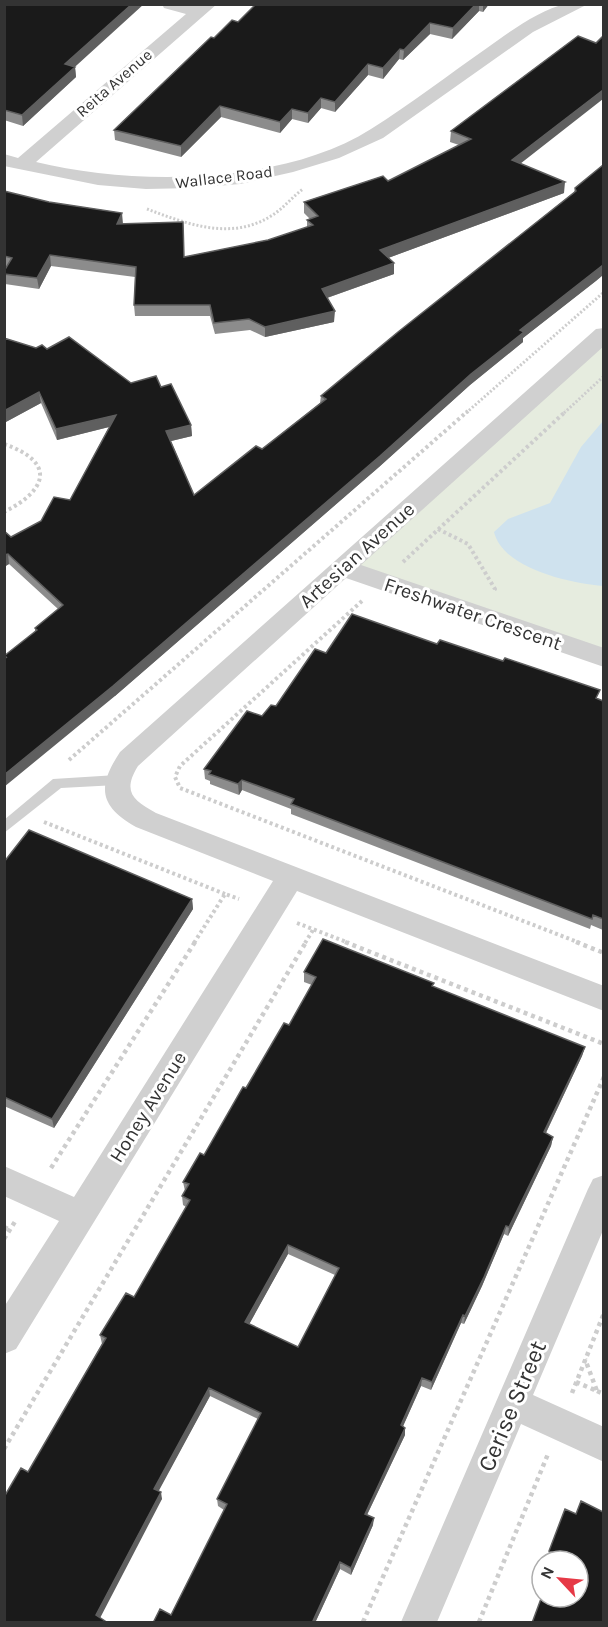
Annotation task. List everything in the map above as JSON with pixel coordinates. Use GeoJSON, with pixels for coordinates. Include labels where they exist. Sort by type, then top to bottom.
{"type":"FeatureCollection","features":[{"type":"Feature","properties":{"kind":"street"},"geometry":{"type":"LineString","coordinates":[[170,4],[204,8]]}},
{"type":"Feature","properties":{"kind":"street","name":"Wallace Road"},"geometry":{"type":"LineString","coordinates":[[13,163],[95,180],[147,184],[242,179],[299,166],[342,151],[376,134],[527,28],[580,4]]}},
{"type":"Feature","properties":{"kind":"street","name":"Reita Avenue"},"geometry":{"type":"LineString","coordinates":[[13,163],[204,8]]}},
{"type":"Feature","properties":{"kind":"street","name":"Artesian Avenue"},"geometry":{"type":"LineString","coordinates":[[117,780],[129,759],[603,334]]}},
{"type":"Feature","properties":{"kind":"street","name":"Freshwater Crescent"},"geometry":{"type":"LineString","coordinates":[[343,568],[603,658]]}},
{"type":"Feature","properties":{"kind":"street"},"geometry":{"type":"LineString","coordinates":[[117,780],[118,800],[135,814],[603,999]]}},
{"type":"Feature","properties":{"kind":"street","name":"Honey Avenue"},"geometry":{"type":"LineString","coordinates":[[4,1338],[291,876]]}},
{"type":"Feature","properties":{"kind":"street"},"geometry":{"type":"LineString","coordinates":[[4,1180],[80,1216]]}},
{"type":"Feature","properties":{"kind":"street","name":"Cerise Street"},"geometry":{"type":"LineString","coordinates":[[420,1623],[603,1189]]}},
{"type":"Feature","properties":{"kind":"street"},"geometry":{"type":"LineString","coordinates":[[513,1403],[603,1445]]}},
{"type":"Feature","properties":{"kind":"lane"},"geometry":{"type":"LineString","coordinates":[[4,828],[58,783],[117,780]]}},
{"type":"Feature","properties":{"kind":"path"},"geometry":{"type":"LineString","coordinates":[[62,766],[603,292]]}},
{"type":"Feature","properties":{"kind":"path"},"geometry":{"type":"LineString","coordinates":[[412,568],[400,564],[603,376]]}},
{"type":"Feature","properties":{"kind":"path"},"geometry":{"type":"LineString","coordinates":[[4,444],[26,450],[35,457],[41,464],[43,476],[30,498],[4,512]]}},
{"type":"Feature","properties":{"kind":"path"},"geometry":{"type":"LineString","coordinates":[[438,529],[468,544],[495,589],[491,594]]}},
{"type":"Feature","properties":{"kind":"path"},"geometry":{"type":"LineString","coordinates":[[362,601],[180,766],[175,777],[180,789],[603,953]]}},
{"type":"Feature","properties":{"kind":"path"},"geometry":{"type":"LineString","coordinates":[[33,818],[249,902]]}},
{"type":"Feature","properties":{"kind":"path"},"geometry":{"type":"LineString","coordinates":[[51,1168],[225,894]]}},
{"type":"Feature","properties":{"kind":"path"},"geometry":{"type":"LineString","coordinates":[[288,920],[603,1044]]}},
{"type":"Feature","properties":{"kind":"path"},"geometry":{"type":"LineString","coordinates":[[4,1449],[313,930]]}},
{"type":"Feature","properties":{"kind":"path"},"geometry":{"type":"LineString","coordinates":[[363,1623],[603,1077]]}},
{"type":"Feature","properties":{"kind":"path"},"geometry":{"type":"LineString","coordinates":[[4,1239],[18,1217]]}},
{"type":"Feature","properties":{"kind":"path"},"geometry":{"type":"LineString","coordinates":[[4,1227],[10,1230]]}},
{"type":"Feature","properties":{"kind":"path"},"geometry":{"type":"LineString","coordinates":[[603,1313],[576,1382],[603,1394]]}},
{"type":"Feature","properties":{"kind":"path"},"geometry":{"type":"LineString","coordinates":[[585,1358],[597,1391]]}},
{"type":"Feature","properties":{"kind":"path"},"geometry":{"type":"LineString","coordinates":[[479,1623],[548,1454]]}},
{"type":"Feature","properties":{"kind":"shaded area"},"geometry":{"type":"Polygon","coordinates":[[[603,334],[603,658],[343,568],[603,334]]]}},
{"type":"Feature","properties":{"kind":"water"},"geometry":{"type":"Polygon","coordinates":[[[603,421],[603,586],[573,582],[524,565],[510,556],[500,545],[494,532],[508,519],[550,503],[581,447],[603,421]]]}},
{"type":"Feature","properties":{"kind":"building"},"geometry":{"type":"Polygon","coordinates":[[[4,4],[132,4],[65,64],[75,67],[22,115],[4,110],[4,4]]]}},
{"type":"Feature","properties":{"kind":"building"},"geometry":{"type":"Polygon","coordinates":[[[256,4],[476,4],[453,28],[430,23],[404,50],[400,49],[383,68],[368,64],[335,102],[321,98],[308,113],[292,109],[280,122],[220,106],[181,146],[114,130],[211,37],[214,38],[232,20],[238,22],[256,4]]]}},
{"type":"Feature","properties":{"kind":"building"},"geometry":{"type":"Polygon","coordinates":[[[578,36],[596,43],[603,36],[603,90],[512,160],[565,182],[380,250],[394,263],[322,289],[335,311],[265,327],[249,319],[214,323],[210,305],[134,305],[136,267],[50,255],[37,278],[4,274],[12,258],[4,256],[4,191],[49,202],[122,213],[117,224],[183,222],[184,257],[268,240],[313,225],[307,220],[318,216],[304,202],[383,176],[388,181],[471,139],[451,131],[578,36]]]}},
{"type":"Feature","properties":{"kind":"building"},"geometry":{"type":"Polygon","coordinates":[[[603,165],[603,265],[520,330],[524,332],[471,374],[380,456],[113,686],[4,775],[4,659],[7,657],[4,658],[4,656],[37,630],[35,628],[63,605],[8,554],[4,555],[4,531],[11,537],[41,521],[54,497],[70,500],[116,415],[56,429],[39,392],[4,411],[4,338],[36,348],[42,345],[47,349],[69,337],[131,383],[156,376],[161,387],[171,384],[191,425],[166,431],[194,495],[256,446],[262,449],[326,399],[321,396],[576,191],[575,188],[603,165]]]}},
{"type":"Feature","properties":{"kind":"building"},"geometry":{"type":"Polygon","coordinates":[[[352,614],[437,644],[440,640],[503,661],[505,658],[600,690],[596,698],[603,701],[603,919],[593,915],[592,919],[291,804],[294,799],[242,780],[238,784],[209,774],[211,771],[204,769],[247,711],[262,716],[271,705],[276,706],[315,649],[326,653],[352,614]]]}},
{"type":"Feature","properties":{"kind":"building"},"geometry":{"type":"Polygon","coordinates":[[[29,830],[192,899],[52,1119],[4,1097],[4,862],[29,830]]]}},
{"type":"Feature","properties":{"kind":"building"},"geometry":{"type":"Polygon","coordinates":[[[323,939],[434,983],[432,986],[585,1047],[544,1132],[553,1137],[509,1227],[506,1226],[484,1277],[465,1316],[463,1315],[432,1382],[422,1378],[401,1425],[405,1428],[365,1514],[374,1518],[351,1568],[340,1562],[312,1623],[153,1623],[160,1609],[171,1615],[227,1504],[217,1499],[261,1413],[209,1388],[154,1489],[161,1492],[96,1615],[108,1623],[4,1623],[4,1497],[21,1468],[28,1472],[106,1338],[100,1335],[126,1293],[134,1297],[190,1200],[182,1196],[189,1184],[183,1182],[200,1153],[204,1155],[243,1087],[246,1088],[284,1023],[289,1025],[316,977],[304,972],[323,939]],[[288,1245],[245,1322],[298,1347],[339,1268],[288,1245]]]}},
{"type":"Feature","properties":{"kind":"building"},"geometry":{"type":"Polygon","coordinates":[[[581,1501],[603,1512],[603,1623],[532,1623],[537,1609],[590,1609],[590,1549],[550,1549],[565,1509],[576,1514],[581,1501]]]}}]}
